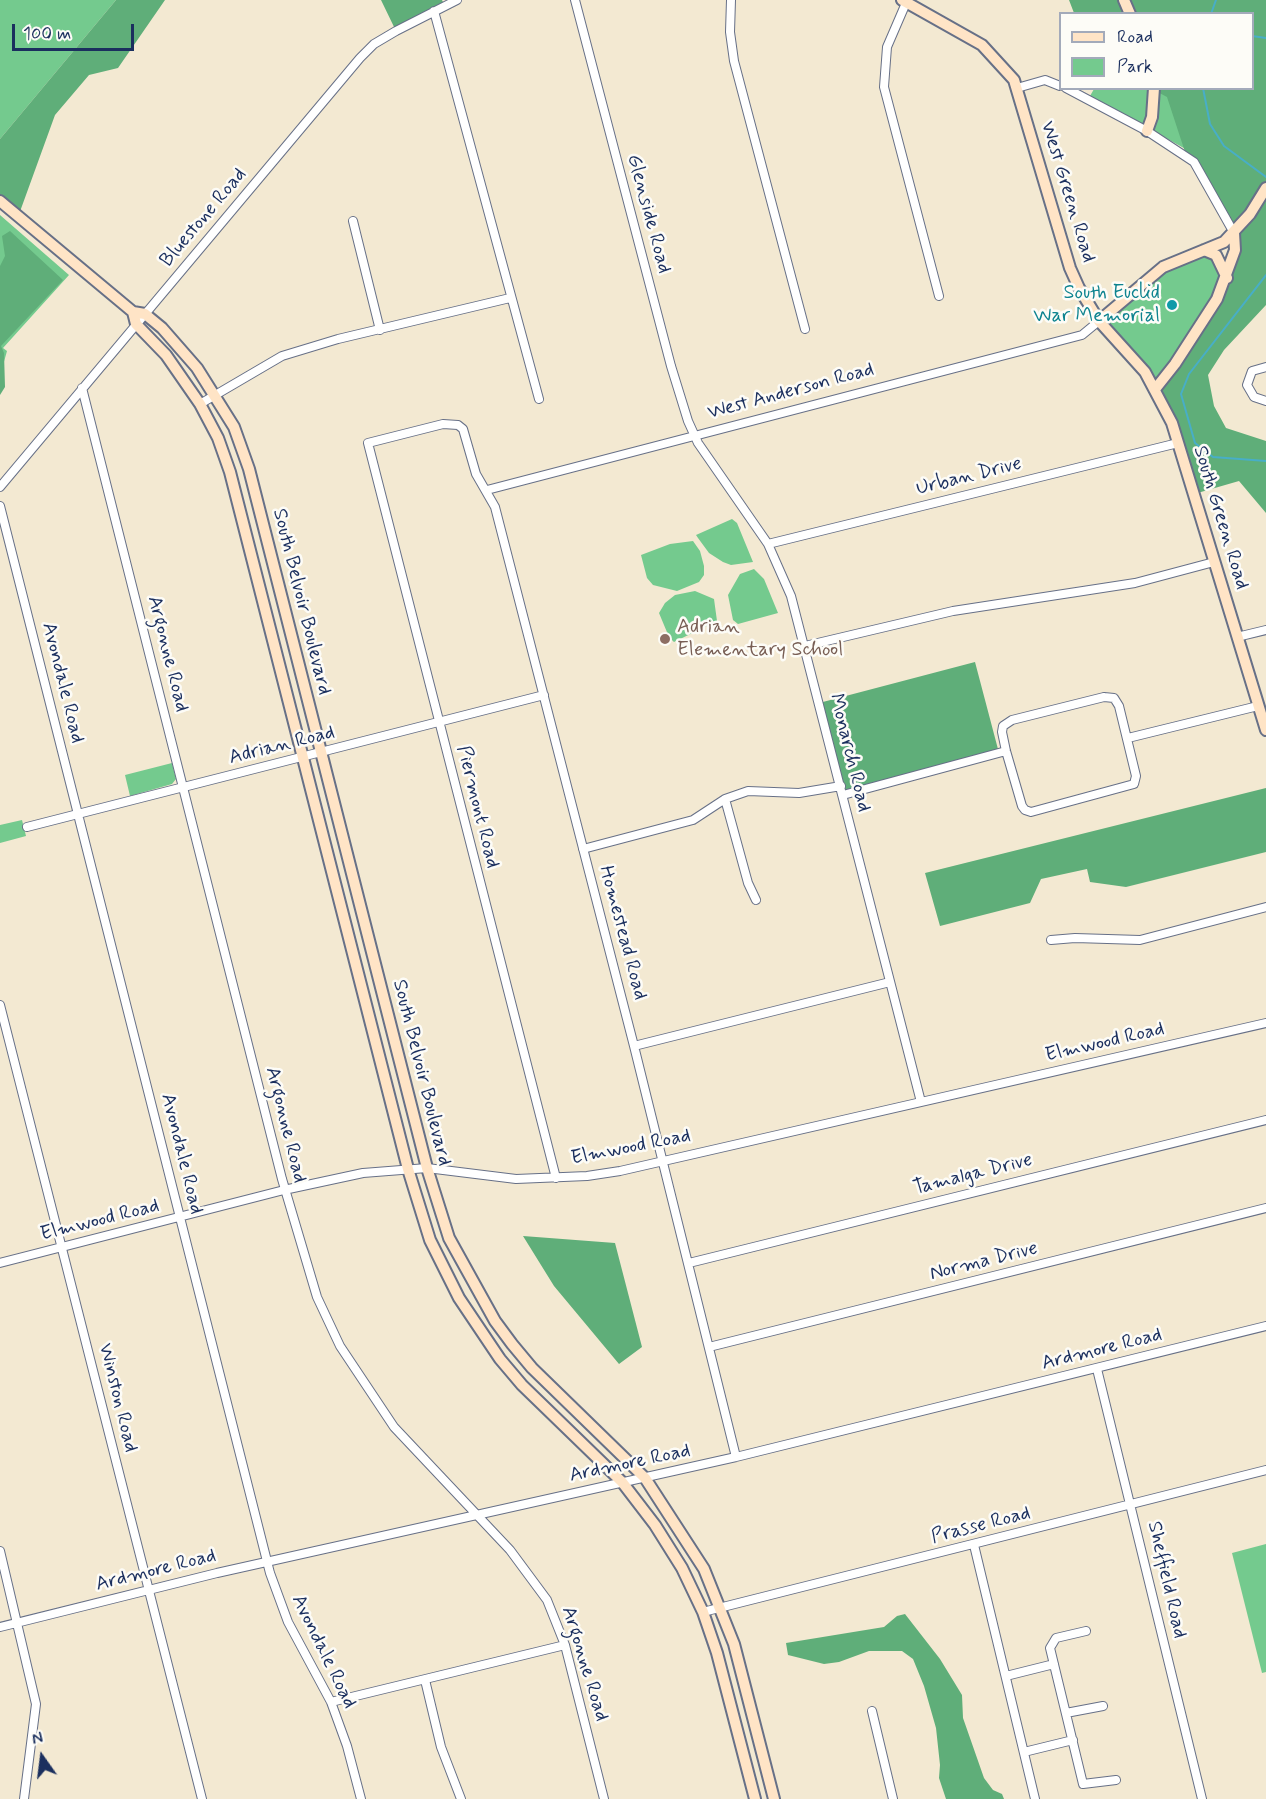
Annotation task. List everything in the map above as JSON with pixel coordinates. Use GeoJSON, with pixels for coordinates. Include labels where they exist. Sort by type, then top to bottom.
{"type":"FeatureCollection","features":[{"type":"Feature","properties":{"kind":"street","name":"Bluestone Road"},"geometry":{"type":"LineString","coordinates":[[0,487],[360,58],[374,44],[457,0]]}},
{"type":"Feature","properties":{"kind":"street","name":"Glenside Road"},"geometry":{"type":"LineString","coordinates":[[575,0],[671,366],[694,435]]}},
{"type":"Feature","properties":{"kind":"street"},"geometry":{"type":"LineString","coordinates":[[731,0],[730,32],[734,61],[805,330]]}},
{"type":"Feature","properties":{"kind":"street"},"geometry":{"type":"LineString","coordinates":[[939,296],[884,87],[886,47],[904,1],[982,45],[1005,68],[1017,88],[1045,81],[1059,86]]}},
{"type":"Feature","properties":{"kind":"street"},"geometry":{"type":"LineString","coordinates":[[434,11],[539,399]]}},
{"type":"Feature","properties":{"kind":"street","name":"West Green Road"},"geometry":{"type":"LineString","coordinates":[[1017,88],[1070,268],[1099,321],[1136,361],[1156,388]]}},
{"type":"Feature","properties":{"kind":"street"},"geometry":{"type":"LineString","coordinates":[[1070,90],[1147,131],[1194,162],[1234,233],[1236,243],[1227,278],[1217,299],[1175,364],[1156,388]]}},
{"type":"Feature","properties":{"kind":"street"},"geometry":{"type":"LineString","coordinates":[[1147,131],[1152,117],[1154,90]]}},
{"type":"Feature","properties":{"kind":"street"},"geometry":{"type":"LineString","coordinates":[[1099,321],[1149,277],[1178,260],[1218,245],[1234,233],[1266,188]]}},
{"type":"Feature","properties":{"kind":"street"},"geometry":{"type":"LineString","coordinates":[[0,201],[133,312],[145,314]]}},
{"type":"Feature","properties":{"kind":"street"},"geometry":{"type":"LineString","coordinates":[[353,221],[380,330]]}},
{"type":"Feature","properties":{"kind":"street"},"geometry":{"type":"LineString","coordinates":[[1204,250],[1216,255],[1227,278]]}},
{"type":"Feature","properties":{"kind":"street"},"geometry":{"type":"LineString","coordinates":[[200,404],[282,356],[510,298]]}},
{"type":"Feature","properties":{"kind":"street","name":"South Belvoir Boulevard"},"geometry":{"type":"LineString","coordinates":[[133,312],[136,324],[172,363],[200,404],[218,438],[230,472],[408,1169],[430,1240],[473,1321],[522,1385],[622,1482],[656,1525],[687,1578],[704,1612],[755,1799]]}},
{"type":"Feature","properties":{"kind":"street","name":"South Belvoir Boulevard"},"geometry":{"type":"LineString","coordinates":[[145,314],[181,349],[215,394],[234,427],[249,469],[427,1168],[450,1238],[495,1321],[532,1368],[645,1478],[704,1569],[734,1644],[774,1799]]}},
{"type":"Feature","properties":{"kind":"street","name":"West Anderson Road"},"geometry":{"type":"LineString","coordinates":[[488,489],[1082,334],[1099,321]]}},
{"type":"Feature","properties":{"kind":"street"},"geometry":{"type":"LineString","coordinates":[[1266,367],[1252,372],[1247,385],[1254,397],[1266,401]]}},
{"type":"Feature","properties":{"kind":"street","name":"Argonne Road"},"geometry":{"type":"LineString","coordinates":[[82,388],[284,1190],[317,1297],[340,1346],[394,1428],[532,1578],[558,1622],[604,1799]]}},
{"type":"Feature","properties":{"kind":"street","name":"South Green Road"},"geometry":{"type":"LineString","coordinates":[[1156,388],[1178,443],[1266,730]]}},
{"type":"Feature","properties":{"kind":"street","name":"Piermont Road"},"geometry":{"type":"LineString","coordinates":[[458,425],[443,424],[368,443],[556,1178]]}},
{"type":"Feature","properties":{"kind":"street","name":"Homestead Road"},"geometry":{"type":"LineString","coordinates":[[458,425],[467,436],[476,474],[488,489],[495,507],[634,1046],[736,1457]]}},
{"type":"Feature","properties":{"kind":"street","name":"Monarch Road"},"geometry":{"type":"LineString","coordinates":[[694,435],[768,544],[791,596],[921,1102]]}},
{"type":"Feature","properties":{"kind":"street","name":"Urban Drive"},"geometry":{"type":"LineString","coordinates":[[768,544],[1178,443]]}},
{"type":"Feature","properties":{"kind":"street","name":"Avondale Road"},"geometry":{"type":"LineString","coordinates":[[0,506],[268,1562],[288,1622],[331,1702],[347,1746],[361,1799]]}},
{"type":"Feature","properties":{"kind":"street"},"geometry":{"type":"LineString","coordinates":[[805,646],[944,613],[1135,583],[1214,562]]}},
{"type":"Feature","properties":{"kind":"street"},"geometry":{"type":"LineString","coordinates":[[1237,637],[1266,630]]}},
{"type":"Feature","properties":{"kind":"street","name":"Adrian Road"},"geometry":{"type":"LineString","coordinates":[[27,827],[544,696]]}},
{"type":"Feature","properties":{"kind":"street"},"geometry":{"type":"LineString","coordinates":[[1104,697],[1117,701],[1136,776],[1134,784],[1031,812],[1022,806],[1006,751],[1002,732],[1007,722],[1104,697]]}},
{"type":"Feature","properties":{"kind":"street"},"geometry":{"type":"LineString","coordinates":[[1128,738],[1258,706]]}},
{"type":"Feature","properties":{"kind":"street"},"geometry":{"type":"LineString","coordinates":[[843,795],[1006,751]]}},
{"type":"Feature","properties":{"kind":"street"},"geometry":{"type":"LineString","coordinates":[[583,849],[693,820],[725,799],[748,791],[799,793],[841,786]]}},
{"type":"Feature","properties":{"kind":"street"},"geometry":{"type":"LineString","coordinates":[[725,799],[748,883],[756,900]]}},
{"type":"Feature","properties":{"kind":"street"},"geometry":{"type":"LineString","coordinates":[[1051,940],[1075,938],[1140,940],[1266,907]]}},
{"type":"Feature","properties":{"kind":"street"},"geometry":{"type":"LineString","coordinates":[[634,1046],[890,982]]}},
{"type":"Feature","properties":{"kind":"street","name":"Winston Road"},"geometry":{"type":"LineString","coordinates":[[0,1005],[202,1799]]}},
{"type":"Feature","properties":{"kind":"street","name":"Elmwood Road"},"geometry":{"type":"LineString","coordinates":[[0,1263],[284,1190],[363,1173],[427,1168],[506,1178],[556,1178],[620,1171],[1266,1023]]}},
{"type":"Feature","properties":{"kind":"street","name":"Tamalga Drive"},"geometry":{"type":"LineString","coordinates":[[688,1263],[1266,1120]]}},
{"type":"Feature","properties":{"kind":"street","name":"Norma Drive"},"geometry":{"type":"LineString","coordinates":[[709,1347],[1266,1208]]}},
{"type":"Feature","properties":{"kind":"street","name":"Ardmore Road"},"geometry":{"type":"LineString","coordinates":[[0,1627],[149,1589],[736,1457],[1266,1326]]}},
{"type":"Feature","properties":{"kind":"street","name":"Sheffield Road"},"geometry":{"type":"LineString","coordinates":[[1097,1369],[1202,1799]]}},
{"type":"Feature","properties":{"kind":"street","name":"Prasse Road"},"geometry":{"type":"LineString","coordinates":[[704,1612],[1266,1470]]}},
{"type":"Feature","properties":{"kind":"street"},"geometry":{"type":"LineString","coordinates":[[974,1545],[1035,1799]]}},
{"type":"Feature","properties":{"kind":"street"},"geometry":{"type":"LineString","coordinates":[[0,1551],[36,1704],[24,1799]]}},
{"type":"Feature","properties":{"kind":"street"},"geometry":{"type":"LineString","coordinates":[[1086,1631],[1053,1641],[1050,1648],[1083,1784],[1116,1780]]}},
{"type":"Feature","properties":{"kind":"street"},"geometry":{"type":"LineString","coordinates":[[331,1702],[565,1645]]}},
{"type":"Feature","properties":{"kind":"street"},"geometry":{"type":"LineString","coordinates":[[1006,1676],[1054,1664]]}},
{"type":"Feature","properties":{"kind":"street"},"geometry":{"type":"LineString","coordinates":[[425,1680],[441,1747],[461,1799]]}},
{"type":"Feature","properties":{"kind":"street"},"geometry":{"type":"LineString","coordinates":[[1066,1713],[1103,1706]]}},
{"type":"Feature","properties":{"kind":"street"},"geometry":{"type":"LineString","coordinates":[[872,1711],[893,1799]]}},
{"type":"Feature","properties":{"kind":"street"},"geometry":{"type":"LineString","coordinates":[[1024,1752],[1073,1740]]}},
{"type":"Feature","properties":{"kind":"green space"},"geometry":{"type":"Polygon","coordinates":[[[0,0],[116,0],[0,139],[0,0]]]}},
{"type":"Feature","properties":{"kind":"green space"},"geometry":{"type":"Polygon","coordinates":[[[116,0],[165,0],[118,68],[89,75],[55,115],[18,217],[0,201],[0,139],[116,0]]]}},
{"type":"Feature","properties":{"kind":"green space"},"geometry":{"type":"Polygon","coordinates":[[[381,0],[442,0],[445,6],[396,31],[381,0]]]}},
{"type":"Feature","properties":{"kind":"green space"},"geometry":{"type":"Polygon","coordinates":[[[1069,0],[1266,0],[1266,305],[1224,350],[1208,375],[1214,406],[1226,428],[1266,441],[1266,513],[1239,481],[1194,494],[1156,388],[1217,299],[1236,242],[1186,155],[1167,97],[1154,90],[1254,90],[1254,12],[1074,12],[1069,0]]]}},
{"type":"Feature","properties":{"kind":"green space"},"geometry":{"type":"Polygon","coordinates":[[[1093,90],[1171,90],[1191,152],[1090,96],[1093,90]]]}},
{"type":"Feature","properties":{"kind":"green space"},"geometry":{"type":"Polygon","coordinates":[[[0,215],[69,275],[3,348],[7,351],[0,376],[0,215]]]}},
{"type":"Feature","properties":{"kind":"green space"},"geometry":{"type":"Polygon","coordinates":[[[10,231],[63,280],[1,346],[4,353],[5,387],[0,395],[0,266],[5,256],[2,236],[10,231]]]}},
{"type":"Feature","properties":{"kind":"green space"},"geometry":{"type":"Polygon","coordinates":[[[1211,252],[1227,278],[1156,388],[1099,322],[1149,277],[1211,252]]]}},
{"type":"Feature","properties":{"kind":"green space"},"geometry":{"type":"Polygon","coordinates":[[[732,519],[737,523],[753,562],[731,565],[723,562],[709,553],[696,535],[732,519]]]}},
{"type":"Feature","properties":{"kind":"green space"},"geometry":{"type":"Polygon","coordinates":[[[693,541],[700,551],[704,566],[704,575],[699,582],[677,591],[653,585],[647,578],[641,555],[670,544],[693,541]]]}},
{"type":"Feature","properties":{"kind":"green space"},"geometry":{"type":"Polygon","coordinates":[[[754,569],[764,579],[778,613],[738,624],[733,620],[728,595],[740,574],[754,569]]]}},
{"type":"Feature","properties":{"kind":"green space"},"geometry":{"type":"Polygon","coordinates":[[[695,591],[714,599],[717,621],[674,642],[669,637],[659,613],[665,603],[675,595],[695,591]]]}},
{"type":"Feature","properties":{"kind":"green space"},"geometry":{"type":"Polygon","coordinates":[[[975,662],[999,753],[843,795],[819,703],[975,662]]]}},
{"type":"Feature","properties":{"kind":"green space"},"geometry":{"type":"Polygon","coordinates":[[[172,763],[176,779],[172,784],[130,796],[125,775],[172,763]]]}},
{"type":"Feature","properties":{"kind":"green space"},"geometry":{"type":"Polygon","coordinates":[[[1266,788],[1266,852],[1126,887],[1090,882],[1087,869],[1041,879],[1030,903],[940,926],[925,873],[1266,788]]]}},
{"type":"Feature","properties":{"kind":"green space"},"geometry":{"type":"Polygon","coordinates":[[[22,820],[26,836],[0,843],[0,825],[22,820]]]}},
{"type":"Feature","properties":{"kind":"green space"},"geometry":{"type":"Polygon","coordinates":[[[523,1236],[615,1243],[642,1347],[619,1364],[554,1286],[523,1236]]]}},
{"type":"Feature","properties":{"kind":"green space"},"geometry":{"type":"Polygon","coordinates":[[[1266,1544],[1266,1672],[1262,1673],[1232,1553],[1266,1544]]]}},
{"type":"Feature","properties":{"kind":"green space"},"geometry":{"type":"Polygon","coordinates":[[[905,1614],[940,1659],[962,1695],[963,1718],[984,1778],[993,1790],[1002,1794],[1004,1799],[946,1799],[939,1778],[936,1728],[924,1686],[913,1659],[902,1651],[869,1651],[839,1662],[824,1664],[788,1655],[786,1643],[884,1627],[897,1616],[905,1614]]]}},
{"type":"Feature","properties":{"kind":"waterway"},"geometry":{"type":"LineString","coordinates":[[1212,12],[1216,0]]}},
{"type":"Feature","properties":{"kind":"waterway"},"geometry":{"type":"LineString","coordinates":[[1254,36],[1266,38]]}},
{"type":"Feature","properties":{"kind":"waterway"},"geometry":{"type":"LineString","coordinates":[[1203,90],[1210,124],[1224,146],[1266,177]]}},
{"type":"Feature","properties":{"kind":"waterway"},"geometry":{"type":"LineString","coordinates":[[1266,275],[1189,374],[1181,394],[1195,443],[1213,457],[1266,461]]}},
{"type":"Feature","properties":{"kind":"place","name":"South Euclid War Memorial"},"geometry":{"type":"Point","coordinates":[1172,305]}},
{"type":"Feature","properties":{"kind":"place","name":"Adrian Elementary School"},"geometry":{"type":"Point","coordinates":[665,639]}}]}
